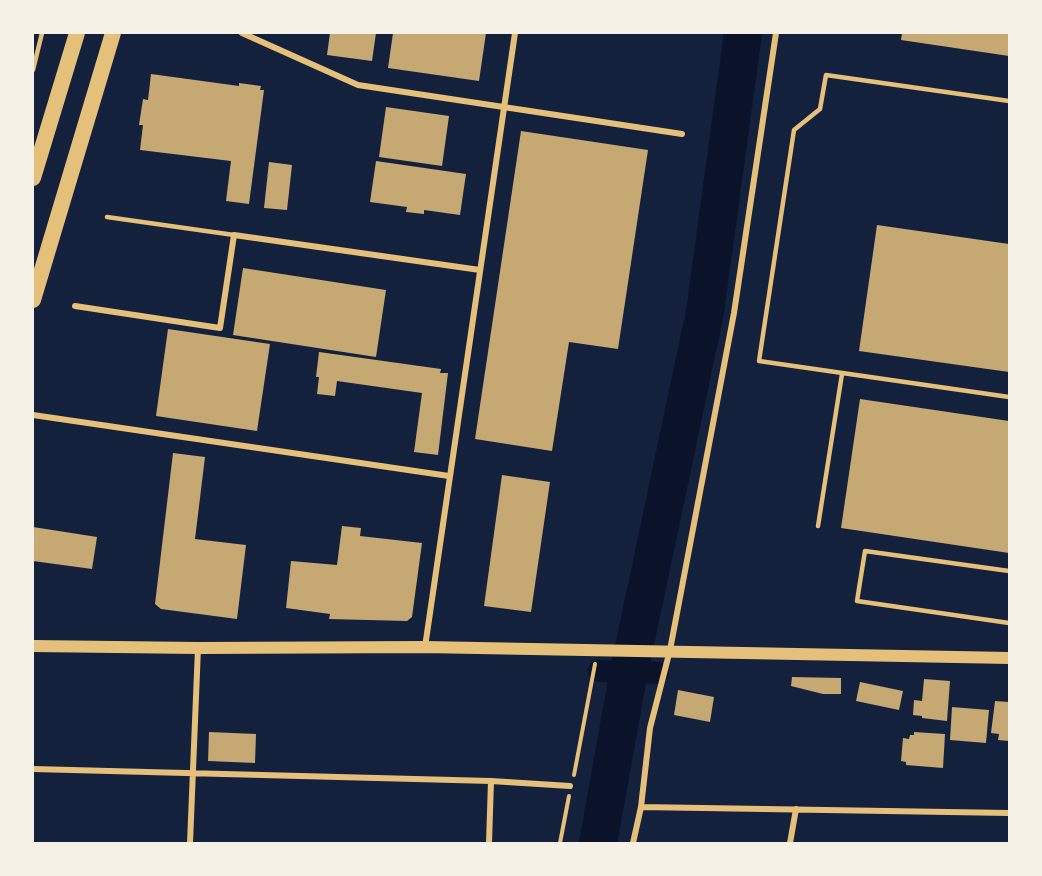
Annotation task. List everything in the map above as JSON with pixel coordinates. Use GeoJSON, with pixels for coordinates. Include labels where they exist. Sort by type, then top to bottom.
{"type":"FeatureCollection","features":[{"type":"Feature","properties":{"kind":"highway"},"geometry":{"type":"LineString","coordinates":[[34,170],[77,33]]}},
{"type":"Feature","properties":{"kind":"highway"},"geometry":{"type":"LineString","coordinates":[[33,300],[113,33]]}},
{"type":"Feature","properties":{"kind":"main road"},"geometry":{"type":"LineString","coordinates":[[33,646],[597,649],[1009,658]]}},
{"type":"Feature","properties":{"kind":"street"},"geometry":{"type":"LineString","coordinates":[[242,33],[358,85],[682,134]]}},
{"type":"Feature","properties":{"kind":"street"},"geometry":{"type":"LineString","coordinates":[[425,647],[515,33]]}},
{"type":"Feature","properties":{"kind":"street"},"geometry":{"type":"LineString","coordinates":[[633,843],[641,807],[650,728],[670,650],[734,314],[776,33]]}},
{"type":"Feature","properties":{"kind":"street"},"geometry":{"type":"LineString","coordinates":[[75,306],[220,328],[234,235],[480,270]]}},
{"type":"Feature","properties":{"kind":"street"},"geometry":{"type":"LineString","coordinates":[[33,415],[449,476]]}},
{"type":"Feature","properties":{"kind":"street"},"geometry":{"type":"LineString","coordinates":[[190,843],[198,648]]}},
{"type":"Feature","properties":{"kind":"street"},"geometry":{"type":"LineString","coordinates":[[33,769],[491,781],[570,786]]}},
{"type":"Feature","properties":{"kind":"street"},"geometry":{"type":"LineString","coordinates":[[489,843],[491,781]]}},
{"type":"Feature","properties":{"kind":"street"},"geometry":{"type":"LineString","coordinates":[[641,807],[1009,813]]}},
{"type":"Feature","properties":{"kind":"street"},"geometry":{"type":"LineString","coordinates":[[790,843],[796,809]]}},
{"type":"Feature","properties":{"kind":"lane"},"geometry":{"type":"LineString","coordinates":[[33,70],[42,33]]}},
{"type":"Feature","properties":{"kind":"lane"},"geometry":{"type":"LineString","coordinates":[[1009,101],[826,75],[820,109],[794,130],[759,361],[1009,397]]}},
{"type":"Feature","properties":{"kind":"lane"},"geometry":{"type":"LineString","coordinates":[[107,217],[234,235]]}},
{"type":"Feature","properties":{"kind":"lane"},"geometry":{"type":"LineString","coordinates":[[818,526],[843,374]]}},
{"type":"Feature","properties":{"kind":"lane"},"geometry":{"type":"LineString","coordinates":[[1009,571],[865,551],[857,601],[1009,623]]}},
{"type":"Feature","properties":{"kind":"path"},"geometry":{"type":"LineString","coordinates":[[560,843],[597,649]]}},
{"type":"Feature","properties":{"kind":"building"},"geometry":{"type":"Polygon","coordinates":[[[330,33],[376,33],[372,61],[327,55],[330,33]]]}},
{"type":"Feature","properties":{"kind":"building"},"geometry":{"type":"Polygon","coordinates":[[[393,33],[486,33],[479,81],[388,68],[393,33]]]}},
{"type":"Feature","properties":{"kind":"building"},"geometry":{"type":"Polygon","coordinates":[[[902,33],[1009,33],[1009,56],[901,40],[902,33]]]}},
{"type":"Feature","properties":{"kind":"building"},"geometry":{"type":"Polygon","coordinates":[[[151,74],[239,86],[239,83],[261,86],[260,90],[264,90],[249,204],[226,201],[231,161],[140,150],[143,125],[139,125],[143,99],[148,100],[151,74]]]}},
{"type":"Feature","properties":{"kind":"building"},"geometry":{"type":"Polygon","coordinates":[[[386,107],[449,116],[442,166],[379,157],[386,107]]]}},
{"type":"Feature","properties":{"kind":"building"},"geometry":{"type":"Polygon","coordinates":[[[521,131],[648,150],[618,349],[569,342],[552,451],[475,439],[521,131]]]}},
{"type":"Feature","properties":{"kind":"building"},"geometry":{"type":"Polygon","coordinates":[[[376,161],[466,174],[460,215],[424,210],[424,214],[406,212],[407,207],[370,202],[376,161]]]}},
{"type":"Feature","properties":{"kind":"building"},"geometry":{"type":"Polygon","coordinates":[[[269,162],[292,165],[287,210],[264,208],[269,162]]]}},
{"type":"Feature","properties":{"kind":"building"},"geometry":{"type":"Polygon","coordinates":[[[877,225],[1009,244],[1009,372],[859,351],[877,225]]]}},
{"type":"Feature","properties":{"kind":"building"},"geometry":{"type":"Polygon","coordinates":[[[243,268],[386,290],[376,357],[233,335],[243,268]]]}},
{"type":"Feature","properties":{"kind":"building"},"geometry":{"type":"Polygon","coordinates":[[[168,329],[270,344],[257,431],[156,416],[168,329]]]}},
{"type":"Feature","properties":{"kind":"building"},"geometry":{"type":"Polygon","coordinates":[[[319,352],[441,369],[440,373],[448,373],[438,455],[414,452],[422,393],[337,381],[335,396],[317,394],[319,377],[316,377],[319,352]]]}},
{"type":"Feature","properties":{"kind":"building"},"geometry":{"type":"Polygon","coordinates":[[[860,399],[1009,421],[1009,553],[841,528],[860,399]]]}},
{"type":"Feature","properties":{"kind":"building"},"geometry":{"type":"Polygon","coordinates":[[[173,453],[205,457],[195,539],[246,545],[237,619],[161,609],[155,604],[173,453]]]}},
{"type":"Feature","properties":{"kind":"building"},"geometry":{"type":"Polygon","coordinates":[[[502,475],[550,482],[531,612],[484,606],[502,475]]]}},
{"type":"Feature","properties":{"kind":"building"},"geometry":{"type":"Polygon","coordinates":[[[342,526],[361,528],[360,536],[422,543],[412,617],[407,621],[329,619],[330,614],[286,608],[291,561],[337,565],[342,526]]]}},
{"type":"Feature","properties":{"kind":"building"},"geometry":{"type":"Polygon","coordinates":[[[33,527],[97,537],[92,569],[33,561],[33,527]]]}},
{"type":"Feature","properties":{"kind":"building"},"geometry":{"type":"Polygon","coordinates":[[[792,677],[841,678],[841,694],[823,694],[791,686],[792,677]]]}},
{"type":"Feature","properties":{"kind":"building"},"geometry":{"type":"Polygon","coordinates":[[[924,679],[950,681],[947,721],[913,715],[914,700],[922,701],[924,679]]]}},
{"type":"Feature","properties":{"kind":"building"},"geometry":{"type":"Polygon","coordinates":[[[860,682],[903,691],[899,710],[856,701],[860,682]]]}},
{"type":"Feature","properties":{"kind":"building"},"geometry":{"type":"Polygon","coordinates":[[[678,690],[714,697],[710,722],[674,715],[678,690]]]}},
{"type":"Feature","properties":{"kind":"building"},"geometry":{"type":"Polygon","coordinates":[[[995,701],[1009,702],[1009,741],[998,740],[999,734],[991,733],[995,701]]]}},
{"type":"Feature","properties":{"kind":"building"},"geometry":{"type":"Polygon","coordinates":[[[952,707],[989,710],[986,743],[950,740],[952,707]]]}},
{"type":"Feature","properties":{"kind":"building"},"geometry":{"type":"Polygon","coordinates":[[[209,732],[256,734],[255,763],[208,761],[209,732]]]}},
{"type":"Feature","properties":{"kind":"building"},"geometry":{"type":"Polygon","coordinates":[[[914,732],[945,734],[943,768],[906,765],[906,762],[901,761],[903,738],[909,739],[914,732]]]}},
{"type":"Feature","properties":{"kind":"waterway"},"geometry":{"type":"LineString","coordinates":[[598,843],[628,676],[705,312],[743,33]]}},
{"type":"Feature","properties":{"kind":"waterway"},"geometry":{"type":"LineString","coordinates":[[599,671],[658,673]]}}]}
